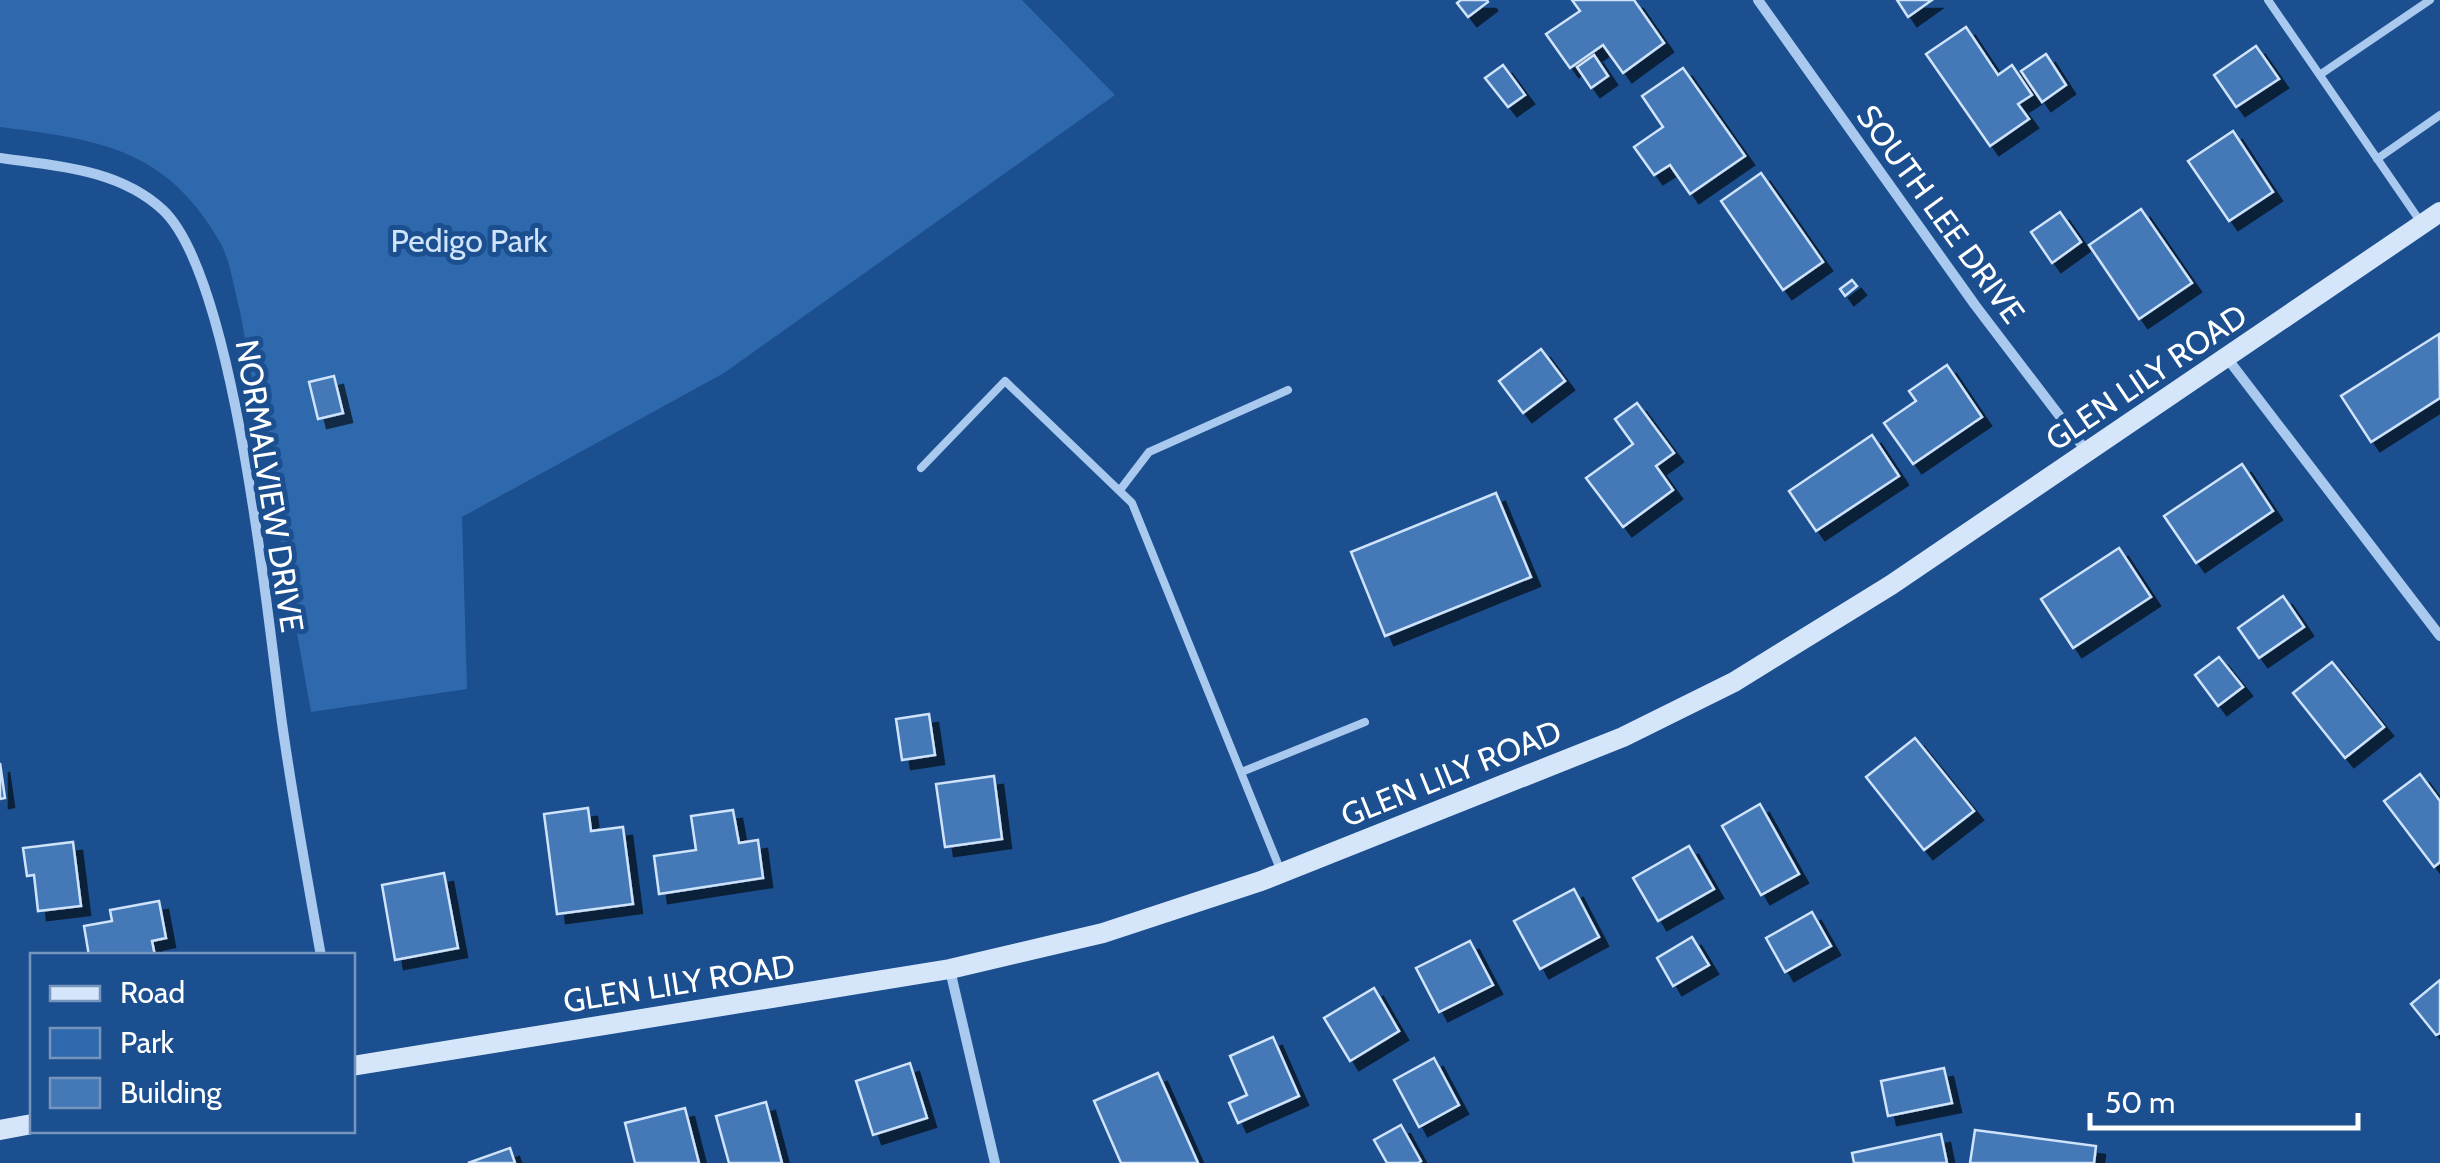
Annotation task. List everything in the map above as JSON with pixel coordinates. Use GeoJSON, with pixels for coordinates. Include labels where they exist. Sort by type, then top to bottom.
{"type":"FeatureCollection","features":[{"type":"Feature","properties":{"kind":"street","name":"SOUTH LEE DRIVE"},"geometry":{"type":"LineString","coordinates":[[1758,0],[1974,305],[2088,453]]}},
{"type":"Feature","properties":{"kind":"street","name":"NORMALVIEW DRIVE"},"geometry":{"type":"LineString","coordinates":[[0,158],[97,174],[134,188],[164,211],[197,259],[221,342],[242,455],[321,953]]}},
{"type":"Feature","properties":{"kind":"street","name":"GLEN LILY ROAD"},"geometry":{"type":"LineString","coordinates":[[355,1066],[950,969],[1103,933],[1282,873],[1623,737],[1734,682],[1891,585],[2431,218]]}},
{"type":"Feature","properties":{"kind":"street"},"geometry":{"type":"LineString","coordinates":[[2228,358],[2440,636]]}},
{"type":"Feature","properties":{"kind":"street"},"geometry":{"type":"LineString","coordinates":[[950,969],[996,1163]]}},
{"type":"Feature","properties":{"kind":"street"},"geometry":{"type":"LineString","coordinates":[[0,1130],[30,1124]]}},
{"type":"Feature","properties":{"kind":"lane"},"geometry":{"type":"LineString","coordinates":[[2268,0],[2377,159],[2431,218]]}},
{"type":"Feature","properties":{"kind":"lane"},"geometry":{"type":"LineString","coordinates":[[2321,74],[2430,0]]}},
{"type":"Feature","properties":{"kind":"lane"},"geometry":{"type":"LineString","coordinates":[[2377,159],[2440,115]]}},
{"type":"Feature","properties":{"kind":"lane"},"geometry":{"type":"LineString","coordinates":[[920,468],[1005,381],[1132,503],[1244,771],[1282,873]]}},
{"type":"Feature","properties":{"kind":"lane"},"geometry":{"type":"LineString","coordinates":[[1120,490],[1148,452],[1288,390]]}},
{"type":"Feature","properties":{"kind":"lane"},"geometry":{"type":"LineString","coordinates":[[1244,771],[1365,722]]}},
{"type":"Feature","properties":{"kind":"green space","name":"Pedigo Park"},"geometry":{"type":"Polygon","coordinates":[[[0,0],[1022,0],[1115,95],[724,373],[462,517],[467,689],[311,712],[240,311],[221,244],[178,187],[128,154],[69,137],[0,127],[0,0]]]}},
{"type":"Feature","properties":{"kind":"building"},"geometry":{"type":"Polygon","coordinates":[[[1572,0],[1634,0],[1664,43],[1623,73],[1603,45],[1570,68],[1546,34],[1580,11],[1572,0]]]}},
{"type":"Feature","properties":{"kind":"building"},"geometry":{"type":"Polygon","coordinates":[[[1897,0],[1932,0],[1908,17],[1897,0]]]}},
{"type":"Feature","properties":{"kind":"building"},"geometry":{"type":"Polygon","coordinates":[[[1488,2],[1468,17],[1457,3],[1488,2]]]}},
{"type":"Feature","properties":{"kind":"building"},"geometry":{"type":"Polygon","coordinates":[[[1966,27],[1998,75],[2012,65],[2032,95],[2018,104],[2029,119],[1990,146],[1926,54],[1966,27]]]}},
{"type":"Feature","properties":{"kind":"building"},"geometry":{"type":"Polygon","coordinates":[[[2256,46],[2279,79],[2236,107],[2214,75],[2256,46]]]}},
{"type":"Feature","properties":{"kind":"building"},"geometry":{"type":"Polygon","coordinates":[[[2046,54],[2066,85],[2042,102],[2021,71],[2046,54]]]}},
{"type":"Feature","properties":{"kind":"building"},"geometry":{"type":"Polygon","coordinates":[[[1594,55],[1608,76],[1591,88],[1577,67],[1594,55]]]}},
{"type":"Feature","properties":{"kind":"building"},"geometry":{"type":"Polygon","coordinates":[[[1503,65],[1525,95],[1508,107],[1485,78],[1503,65]]]}},
{"type":"Feature","properties":{"kind":"building"},"geometry":{"type":"Polygon","coordinates":[[[1683,68],[1745,156],[1690,194],[1670,165],[1654,175],[1634,147],[1663,127],[1642,96],[1683,68]]]}},
{"type":"Feature","properties":{"kind":"building"},"geometry":{"type":"Polygon","coordinates":[[[2233,131],[2273,192],[2229,221],[2188,161],[2233,131]]]}},
{"type":"Feature","properties":{"kind":"building"},"geometry":{"type":"Polygon","coordinates":[[[1761,173],[1823,262],[1783,290],[1721,201],[1761,173]]]}},
{"type":"Feature","properties":{"kind":"building"},"geometry":{"type":"Polygon","coordinates":[[[2141,209],[2192,283],[2139,319],[2089,245],[2141,209]]]}},
{"type":"Feature","properties":{"kind":"building"},"geometry":{"type":"Polygon","coordinates":[[[2060,212],[2081,242],[2052,263],[2031,232],[2060,212]]]}},
{"type":"Feature","properties":{"kind":"building"},"geometry":{"type":"Polygon","coordinates":[[[1852,280],[1857,286],[1845,296],[1840,289],[1852,280]]]}},
{"type":"Feature","properties":{"kind":"building"},"geometry":{"type":"Polygon","coordinates":[[[2439,334],[2440,398],[2371,442],[2341,396],[2439,334]]]}},
{"type":"Feature","properties":{"kind":"building"},"geometry":{"type":"Polygon","coordinates":[[[1541,349],[1565,381],[1523,413],[1499,381],[1541,349]]]}},
{"type":"Feature","properties":{"kind":"building"},"geometry":{"type":"Polygon","coordinates":[[[1947,365],[1982,417],[1913,464],[1884,423],[1916,401],[1909,391],[1947,365]]]}},
{"type":"Feature","properties":{"kind":"building"},"geometry":{"type":"Polygon","coordinates":[[[334,376],[343,413],[318,419],[309,382],[334,376]]]}},
{"type":"Feature","properties":{"kind":"building"},"geometry":{"type":"Polygon","coordinates":[[[1637,403],[1674,453],[1656,466],[1673,490],[1623,527],[1586,478],[1633,444],[1615,419],[1637,403]]]}},
{"type":"Feature","properties":{"kind":"building"},"geometry":{"type":"Polygon","coordinates":[[[1872,435],[1899,476],[1816,531],[1789,491],[1872,435]]]}},
{"type":"Feature","properties":{"kind":"building"},"geometry":{"type":"Polygon","coordinates":[[[2242,464],[2273,511],[2196,563],[2164,516],[2242,464]]]}},
{"type":"Feature","properties":{"kind":"building"},"geometry":{"type":"Polygon","coordinates":[[[1496,493],[1531,577],[1385,636],[1351,552],[1496,493]]]}},
{"type":"Feature","properties":{"kind":"building"},"geometry":{"type":"Polygon","coordinates":[[[2119,548],[2151,597],[2073,648],[2041,599],[2119,548]]]}},
{"type":"Feature","properties":{"kind":"building"},"geometry":{"type":"Polygon","coordinates":[[[2283,596],[2304,627],[2259,658],[2238,628],[2283,596]]]}},
{"type":"Feature","properties":{"kind":"building"},"geometry":{"type":"Polygon","coordinates":[[[2219,657],[2243,687],[2218,706],[2195,675],[2219,657]]]}},
{"type":"Feature","properties":{"kind":"building"},"geometry":{"type":"Polygon","coordinates":[[[2332,662],[2384,727],[2345,758],[2293,693],[2332,662]]]}},
{"type":"Feature","properties":{"kind":"building"},"geometry":{"type":"Polygon","coordinates":[[[929,714],[935,755],[902,760],[896,719],[929,714]]]}},
{"type":"Feature","properties":{"kind":"building"},"geometry":{"type":"Polygon","coordinates":[[[1915,738],[1974,811],[1924,850],[1866,777],[1915,738]]]}},
{"type":"Feature","properties":{"kind":"building"},"geometry":{"type":"Polygon","coordinates":[[[0,763],[5,798],[0,799],[0,763]]]}},
{"type":"Feature","properties":{"kind":"building"},"geometry":{"type":"Polygon","coordinates":[[[2420,774],[2440,801],[2440,862],[2434,867],[2384,801],[2420,774]]]}},
{"type":"Feature","properties":{"kind":"building"},"geometry":{"type":"Polygon","coordinates":[[[994,776],[1002,839],[945,847],[936,784],[994,776]]]}},
{"type":"Feature","properties":{"kind":"building"},"geometry":{"type":"Polygon","coordinates":[[[1760,804],[1799,874],[1761,895],[1722,826],[1760,804]]]}},
{"type":"Feature","properties":{"kind":"building"},"geometry":{"type":"Polygon","coordinates":[[[588,808],[591,831],[623,827],[633,904],[557,914],[544,814],[588,808]]]}},
{"type":"Feature","properties":{"kind":"building"},"geometry":{"type":"Polygon","coordinates":[[[733,810],[739,843],[758,840],[763,878],[659,894],[654,856],[696,850],[691,816],[733,810]]]}},
{"type":"Feature","properties":{"kind":"building"},"geometry":{"type":"Polygon","coordinates":[[[73,842],[81,906],[38,911],[34,875],[27,876],[23,848],[73,842]]]}},
{"type":"Feature","properties":{"kind":"building"},"geometry":{"type":"Polygon","coordinates":[[[1689,846],[1714,889],[1658,921],[1633,878],[1689,846]]]}},
{"type":"Feature","properties":{"kind":"building"},"geometry":{"type":"Polygon","coordinates":[[[444,873],[458,948],[395,960],[382,885],[444,873]]]}},
{"type":"Feature","properties":{"kind":"building"},"geometry":{"type":"Polygon","coordinates":[[[1574,889],[1599,937],[1540,969],[1514,921],[1574,889]]]}},
{"type":"Feature","properties":{"kind":"building"},"geometry":{"type":"Polygon","coordinates":[[[159,901],[166,938],[152,941],[154,953],[88,953],[84,926],[112,921],[110,910],[159,901]]]}},
{"type":"Feature","properties":{"kind":"building"},"geometry":{"type":"Polygon","coordinates":[[[1812,912],[1831,946],[1785,972],[1766,938],[1812,912]]]}},
{"type":"Feature","properties":{"kind":"building"},"geometry":{"type":"Polygon","coordinates":[[[1692,937],[1709,965],[1673,986],[1657,958],[1692,937]]]}},
{"type":"Feature","properties":{"kind":"building"},"geometry":{"type":"Polygon","coordinates":[[[1470,941],[1493,985],[1439,1012],[1416,968],[1470,941]]]}},
{"type":"Feature","properties":{"kind":"building"},"geometry":{"type":"Polygon","coordinates":[[[2440,980],[2440,1033],[2436,1035],[2411,1004],[2440,980]]]}},
{"type":"Feature","properties":{"kind":"building"},"geometry":{"type":"Polygon","coordinates":[[[1374,988],[1399,1031],[1350,1061],[1324,1018],[1374,988]]]}},
{"type":"Feature","properties":{"kind":"building"},"geometry":{"type":"Polygon","coordinates":[[[1273,1037],[1299,1096],[1238,1123],[1229,1103],[1247,1095],[1230,1056],[1273,1037]]]}},
{"type":"Feature","properties":{"kind":"building"},"geometry":{"type":"Polygon","coordinates":[[[1434,1058],[1459,1105],[1419,1127],[1394,1080],[1434,1058]]]}},
{"type":"Feature","properties":{"kind":"building"},"geometry":{"type":"Polygon","coordinates":[[[910,1063],[927,1118],[873,1135],[856,1081],[910,1063]]]}},
{"type":"Feature","properties":{"kind":"building"},"geometry":{"type":"Polygon","coordinates":[[[1944,1068],[1952,1103],[1888,1116],[1881,1081],[1944,1068]]]}},
{"type":"Feature","properties":{"kind":"building"},"geometry":{"type":"Polygon","coordinates":[[[1158,1073],[1198,1163],[1121,1163],[1094,1101],[1158,1073]]]}},
{"type":"Feature","properties":{"kind":"building"},"geometry":{"type":"Polygon","coordinates":[[[766,1102],[782,1163],[729,1163],[716,1116],[766,1102]]]}},
{"type":"Feature","properties":{"kind":"building"},"geometry":{"type":"Polygon","coordinates":[[[685,1108],[699,1163],[635,1163],[625,1123],[685,1108]]]}},
{"type":"Feature","properties":{"kind":"building"},"geometry":{"type":"Polygon","coordinates":[[[1401,1125],[1421,1161],[1418,1163],[1387,1163],[1374,1140],[1401,1125]]]}},
{"type":"Feature","properties":{"kind":"building"},"geometry":{"type":"Polygon","coordinates":[[[1975,1130],[2096,1146],[2094,1163],[1970,1163],[1975,1130]]]}},
{"type":"Feature","properties":{"kind":"building"},"geometry":{"type":"Polygon","coordinates":[[[1941,1134],[1947,1163],[1854,1163],[1852,1153],[1941,1134]]]}},
{"type":"Feature","properties":{"kind":"building"},"geometry":{"type":"Polygon","coordinates":[[[510,1148],[515,1163],[468,1163],[510,1148]]]}}]}
